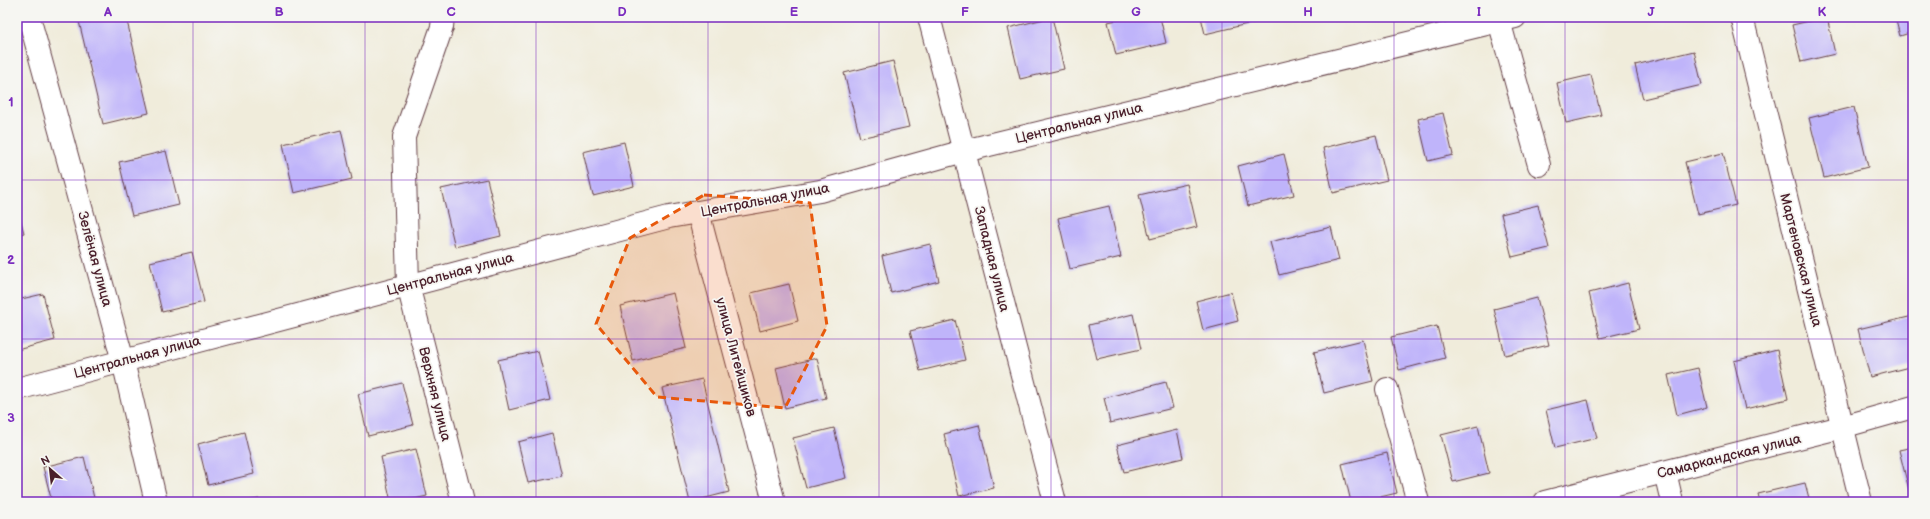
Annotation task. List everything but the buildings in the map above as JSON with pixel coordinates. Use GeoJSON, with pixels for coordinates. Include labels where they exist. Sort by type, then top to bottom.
{"type":"FeatureCollection","features":[{"type":"Feature","properties":{"kind":"street","name":"Зелёная улица"},"geometry":{"type":"LineString","coordinates":[[29,17],[123,361],[156,502]]}},
{"type":"Feature","properties":{"kind":"street","name":"Верхняя улица"},"geometry":{"type":"LineString","coordinates":[[442,17],[442,26],[404,137],[408,285],[463,502]]}},
{"type":"Feature","properties":{"kind":"street","name":"Западная улица"},"geometry":{"type":"LineString","coordinates":[[930,17],[1055,502]]}},
{"type":"Feature","properties":{"kind":"street","name":"Мартеновская улица"},"geometry":{"type":"LineString","coordinates":[[1742,17],[1861,502]]}},
{"type":"Feature","properties":{"kind":"street","name":"Центральная улица"},"geometry":{"type":"LineString","coordinates":[[17,389],[408,285],[669,218],[820,191],[964,151],[1504,18]]}},
{"type":"Feature","properties":{"kind":"street"},"geometry":{"type":"LineString","coordinates":[[1504,18],[1539,165]]}},
{"type":"Feature","properties":{"kind":"street","name":"улица Литейщиков"},"geometry":{"type":"LineString","coordinates":[[698,212],[774,502]]}},
{"type":"Feature","properties":{"kind":"street"},"geometry":{"type":"LineString","coordinates":[[1387,389],[1418,502]]}},
{"type":"Feature","properties":{"kind":"street","name":"Самаркандская улица"},"geometry":{"type":"LineString","coordinates":[[1545,502],[1842,427],[1913,407]]}},
{"type":"Feature","properties":{"kind":"street"},"geometry":{"type":"LineString","coordinates":[[1665,472],[1672,502]]}},
{"type":"Feature","properties":{"kind":"highlighted area"},"geometry":{"type":"Polygon","coordinates":[[[704,195],[810,203],[827,326],[785,408],[657,397],[596,324],[630,238],[704,195]]]}}]}
